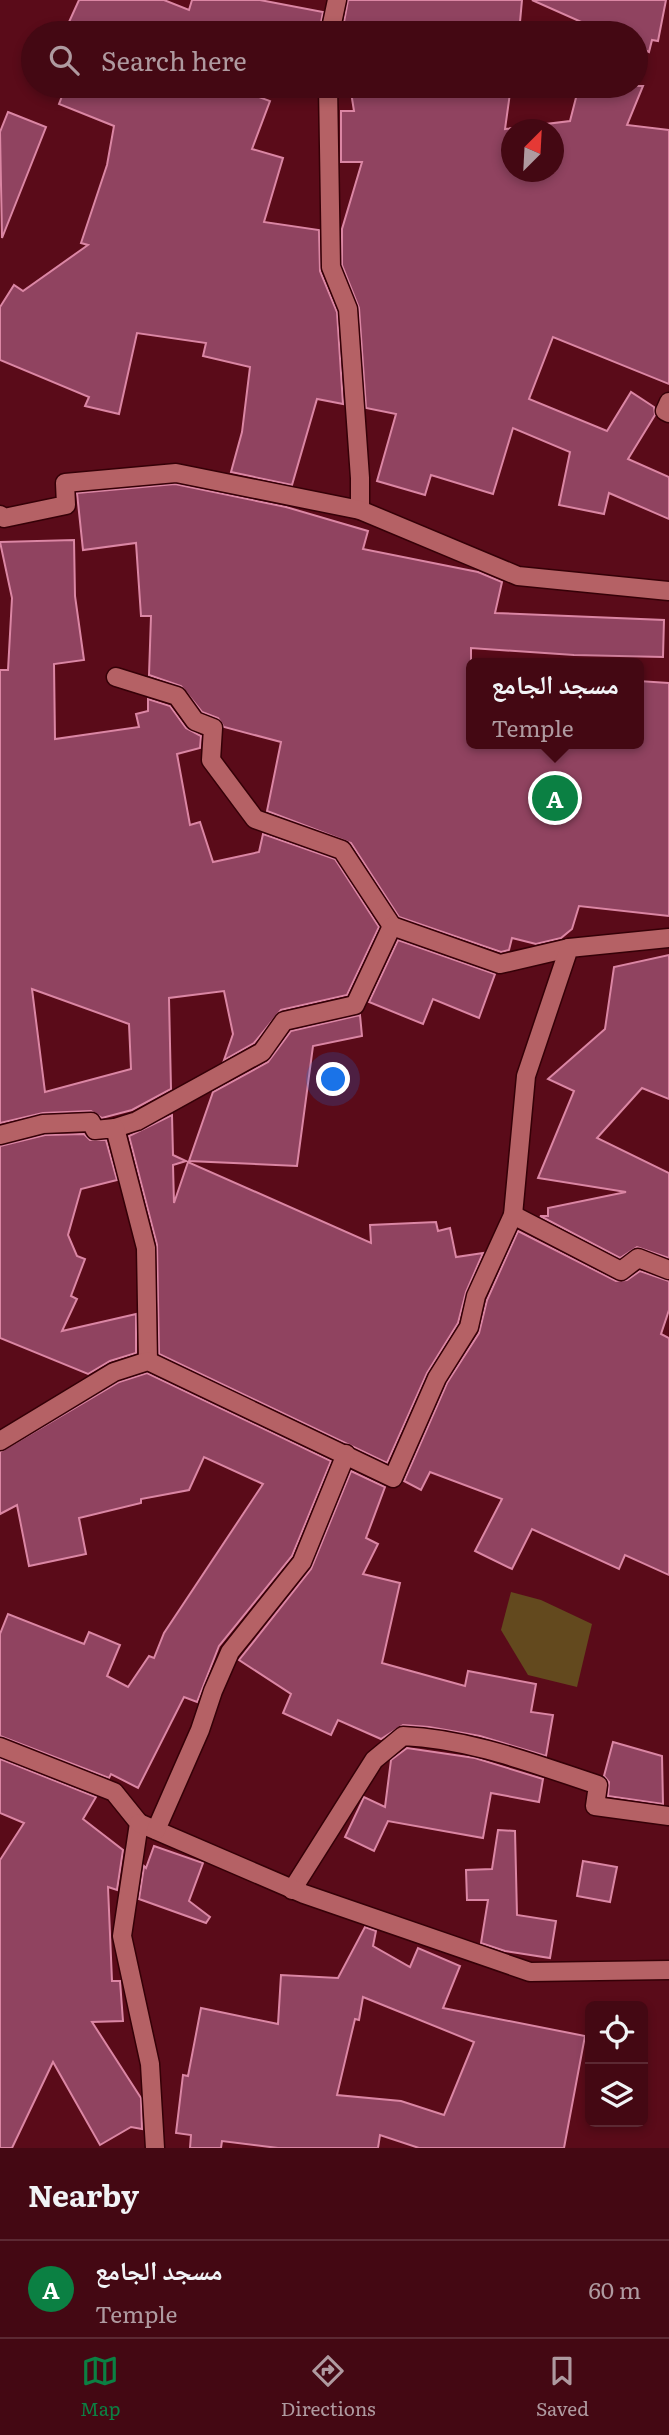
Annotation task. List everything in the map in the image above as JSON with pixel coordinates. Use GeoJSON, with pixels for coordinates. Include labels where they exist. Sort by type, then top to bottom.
{"type":"FeatureCollection","features":[{"type":"Feature","properties":{"kind":"street"},"geometry":{"type":"LineString","coordinates":[[333,21],[337,0]]}},
{"type":"Feature","properties":{"kind":"street"},"geometry":{"type":"LineString","coordinates":[[328,98],[331,267],[348,309],[360,510]]}},
{"type":"Feature","properties":{"kind":"street"},"geometry":{"type":"LineString","coordinates":[[669,402],[665,411],[669,413]]}},
{"type":"Feature","properties":{"kind":"street"},"geometry":{"type":"LineString","coordinates":[[0,515],[4,517],[66,505],[65,483],[176,473],[360,510],[518,576],[669,592]]}},
{"type":"Feature","properties":{"kind":"street"},"geometry":{"type":"LineString","coordinates":[[116,677],[177,696],[195,721],[213,728],[212,760],[255,819],[342,850],[392,926],[500,964],[569,948],[669,938]]}},
{"type":"Feature","properties":{"kind":"street"},"geometry":{"type":"LineString","coordinates":[[0,1135],[43,1124],[91,1122],[95,1130],[115,1128],[137,1121],[262,1052],[284,1021],[355,1005],[392,926]]}},
{"type":"Feature","properties":{"kind":"street"},"geometry":{"type":"LineString","coordinates":[[0,1441],[114,1372],[148,1361],[393,1478],[437,1378],[469,1327],[476,1296],[513,1215],[526,1076],[569,948]]}},
{"type":"Feature","properties":{"kind":"street"},"geometry":{"type":"LineString","coordinates":[[115,1128],[146,1248],[148,1361]]}},
{"type":"Feature","properties":{"kind":"street"},"geometry":{"type":"LineString","coordinates":[[513,1215],[621,1271],[638,1258],[669,1270]]}},
{"type":"Feature","properties":{"kind":"street"},"geometry":{"type":"LineString","coordinates":[[156,1830],[200,1730],[212,1691],[230,1651],[302,1562],[346,1454]]}},
{"type":"Feature","properties":{"kind":"street"},"geometry":{"type":"LineString","coordinates":[[292,1890],[374,1760],[403,1736],[442,1738],[493,1750],[598,1784],[595,1806],[669,1816]]}},
{"type":"Feature","properties":{"kind":"street"},"geometry":{"type":"LineString","coordinates":[[0,1747],[114,1792],[139,1823],[292,1890],[530,1972],[669,1970]]}},
{"type":"Feature","properties":{"kind":"street"},"geometry":{"type":"LineString","coordinates":[[139,1823],[122,1936],[150,2064],[155,2148]]}},
{"type":"Feature","properties":{"kind":"shaded area"},"geometry":{"type":"Polygon","coordinates":[[[511,1592],[541,1600],[592,1624],[577,1687],[528,1675],[501,1630],[511,1592]]]}},
{"type":"Feature","properties":{"kind":"building"},"geometry":{"type":"Polygon","coordinates":[[[79,0],[164,0],[189,10],[192,0],[260,0],[323,12],[321,21],[69,21],[79,0]]]}},
{"type":"Feature","properties":{"kind":"building"},"geometry":{"type":"Polygon","coordinates":[[[348,0],[522,0],[520,21],[344,21],[348,0]]]}},
{"type":"Feature","properties":{"kind":"building"},"geometry":{"type":"Polygon","coordinates":[[[532,0],[666,0],[658,41],[652,40],[649,52],[648,21],[579,21],[532,0]]]}},
{"type":"Feature","properties":{"kind":"building"},"geometry":{"type":"Polygon","coordinates":[[[61,98],[262,98],[270,101],[252,149],[283,158],[264,222],[319,230],[320,271],[337,312],[343,404],[317,399],[292,485],[231,472],[242,432],[250,367],[203,356],[206,343],[137,333],[119,414],[85,406],[89,397],[0,360],[0,307],[14,285],[23,291],[88,245],[81,243],[107,165],[114,126],[59,104],[61,98]]]}},
{"type":"Feature","properties":{"kind":"building"},"geometry":{"type":"Polygon","coordinates":[[[352,98],[509,98],[506,119],[501,119],[501,182],[564,182],[564,122],[570,121],[576,98],[638,98],[627,125],[669,130],[669,384],[553,337],[529,399],[607,431],[631,392],[654,407],[655,415],[628,459],[669,477],[669,519],[609,493],[604,514],[559,505],[570,452],[513,428],[493,494],[431,475],[425,495],[377,481],[396,414],[366,408],[359,308],[342,265],[342,229],[362,162],[341,162],[341,111],[354,111],[352,98]]]}},
{"type":"Feature","properties":{"kind":"building"},"geometry":{"type":"Polygon","coordinates":[[[8,112],[46,127],[2,238],[0,132],[8,112]]]}},
{"type":"Feature","properties":{"kind":"building"},"geometry":{"type":"Polygon","coordinates":[[[175,484],[286,507],[368,531],[363,549],[478,572],[502,582],[495,613],[664,620],[663,657],[574,655],[471,648],[471,658],[466,658],[466,749],[644,749],[644,681],[669,683],[669,916],[579,906],[572,929],[561,938],[536,944],[512,938],[509,950],[501,952],[399,917],[351,843],[267,811],[281,742],[224,727],[218,718],[202,712],[181,686],[149,675],[151,616],[141,616],[136,543],[83,550],[77,493],[175,484]]]}},
{"type":"Feature","properties":{"kind":"building"},"geometry":{"type":"Polygon","coordinates":[[[74,540],[75,596],[84,660],[54,664],[55,739],[139,727],[136,714],[148,711],[148,699],[170,706],[186,728],[201,736],[200,748],[177,754],[190,825],[200,822],[213,862],[259,852],[263,834],[335,859],[379,927],[347,995],[281,1010],[254,1043],[224,1060],[233,1034],[224,991],[169,998],[171,1089],[132,1110],[102,1118],[91,1111],[43,1113],[0,1123],[0,670],[8,670],[12,598],[0,542],[74,540]],[[32,989],[45,1092],[131,1069],[129,1024],[32,989]]]}},
{"type":"Feature","properties":{"kind":"building"},"geometry":{"type":"Polygon","coordinates":[[[398,940],[495,974],[479,1018],[433,999],[423,1024],[369,1002],[398,940]]]}},
{"type":"Feature","properties":{"kind":"building"},"geometry":{"type":"Polygon","coordinates":[[[669,955],[669,1099],[642,1088],[597,1138],[669,1173],[669,1258],[637,1247],[620,1258],[540,1216],[548,1216],[548,1208],[626,1192],[538,1178],[574,1091],[548,1079],[605,1029],[614,967],[669,955]]]}},
{"type":"Feature","properties":{"kind":"building"},"geometry":{"type":"Polygon","coordinates":[[[360,1015],[362,1036],[313,1046],[297,1166],[189,1161],[213,1092],[268,1062],[291,1031],[360,1015]]]}},
{"type":"Feature","properties":{"kind":"building"},"geometry":{"type":"Polygon","coordinates":[[[172,1115],[173,1155],[186,1161],[173,1165],[174,1203],[188,1162],[371,1243],[370,1225],[436,1222],[438,1231],[450,1228],[456,1257],[483,1253],[466,1292],[458,1323],[427,1373],[387,1463],[159,1354],[157,1245],[129,1136],[172,1115]]]}},
{"type":"Feature","properties":{"kind":"building"},"geometry":{"type":"Polygon","coordinates":[[[84,1134],[90,1140],[106,1140],[117,1180],[81,1189],[68,1235],[77,1256],[85,1259],[71,1296],[77,1299],[62,1331],[136,1314],[136,1353],[110,1361],[88,1374],[0,1338],[0,1146],[45,1135],[84,1134]]]}},
{"type":"Feature","properties":{"kind":"building"},"geometry":{"type":"Polygon","coordinates":[[[518,1231],[616,1281],[627,1280],[640,1271],[669,1281],[669,1310],[661,1334],[669,1338],[669,1575],[625,1555],[619,1569],[532,1529],[512,1569],[475,1551],[502,1499],[430,1472],[421,1490],[404,1481],[447,1383],[479,1333],[487,1300],[518,1231]]]}},
{"type":"Feature","properties":{"kind":"building"},"geometry":{"type":"Polygon","coordinates":[[[147,1373],[331,1461],[292,1556],[219,1646],[197,1702],[184,1697],[138,1788],[111,1774],[109,1778],[0,1736],[0,1634],[8,1614],[84,1644],[89,1632],[120,1645],[107,1676],[128,1687],[149,1656],[154,1658],[164,1633],[263,1484],[204,1457],[189,1490],[141,1499],[141,1503],[79,1518],[86,1554],[29,1566],[17,1505],[0,1514],[0,1452],[119,1382],[147,1373]]]}},
{"type":"Feature","properties":{"kind":"building"},"geometry":{"type":"Polygon","coordinates":[[[351,1471],[385,1487],[366,1538],[378,1544],[363,1574],[400,1583],[382,1663],[465,1686],[468,1671],[536,1684],[531,1712],[553,1715],[546,1756],[480,1736],[429,1727],[403,1725],[381,1739],[338,1720],[331,1735],[283,1713],[291,1694],[239,1660],[311,1569],[351,1471]]]}},
{"type":"Feature","properties":{"kind":"building"},"geometry":{"type":"Polygon","coordinates":[[[613,1742],[662,1756],[663,1804],[608,1796],[609,1782],[604,1776],[613,1742]]]}},
{"type":"Feature","properties":{"kind":"building"},"geometry":{"type":"Polygon","coordinates":[[[407,1748],[475,1758],[543,1779],[539,1802],[491,1793],[483,1838],[388,1821],[374,1851],[345,1837],[364,1797],[385,1807],[391,1760],[407,1748]]]}},
{"type":"Feature","properties":{"kind":"building"},"geometry":{"type":"Polygon","coordinates":[[[0,1759],[96,1797],[83,1819],[123,1850],[117,1890],[108,1887],[112,1981],[120,1981],[123,2021],[92,2022],[141,2098],[142,2129],[131,2127],[100,2145],[53,2062],[12,2148],[0,2148],[0,1860],[24,1823],[0,1813],[0,1759]]]}},
{"type":"Feature","properties":{"kind":"building"},"geometry":{"type":"Polygon","coordinates":[[[498,1830],[515,1831],[517,1915],[556,1921],[550,1958],[505,1951],[481,1943],[488,1900],[467,1900],[466,1870],[492,1869],[498,1830]]]}},
{"type":"Feature","properties":{"kind":"building"},"geometry":{"type":"Polygon","coordinates":[[[154,1846],[203,1863],[189,1901],[210,1917],[206,1923],[139,1899],[144,1866],[146,1868],[154,1846]]]}},
{"type":"Feature","properties":{"kind":"building"},"geometry":{"type":"Polygon","coordinates":[[[583,1861],[617,1867],[610,1902],[577,1896],[583,1861]]]}},
{"type":"Feature","properties":{"kind":"building"},"geometry":{"type":"Polygon","coordinates":[[[365,1927],[376,1931],[373,1946],[410,1967],[418,1948],[460,1966],[443,2008],[585,2036],[564,2148],[419,2148],[380,2135],[378,2148],[278,2148],[222,2141],[221,2148],[190,2148],[191,2135],[176,2133],[183,2075],[188,2076],[201,2008],[278,2024],[281,1975],[338,1978],[365,1927]],[[363,1997],[337,2095],[401,2101],[444,2115],[474,2042],[363,1997]]]}},
{"type":"Feature","properties":{"kind":"place","name":"مسجد الجامع"},"geometry":{"type":"Point","coordinates":[555,798]}}]}
